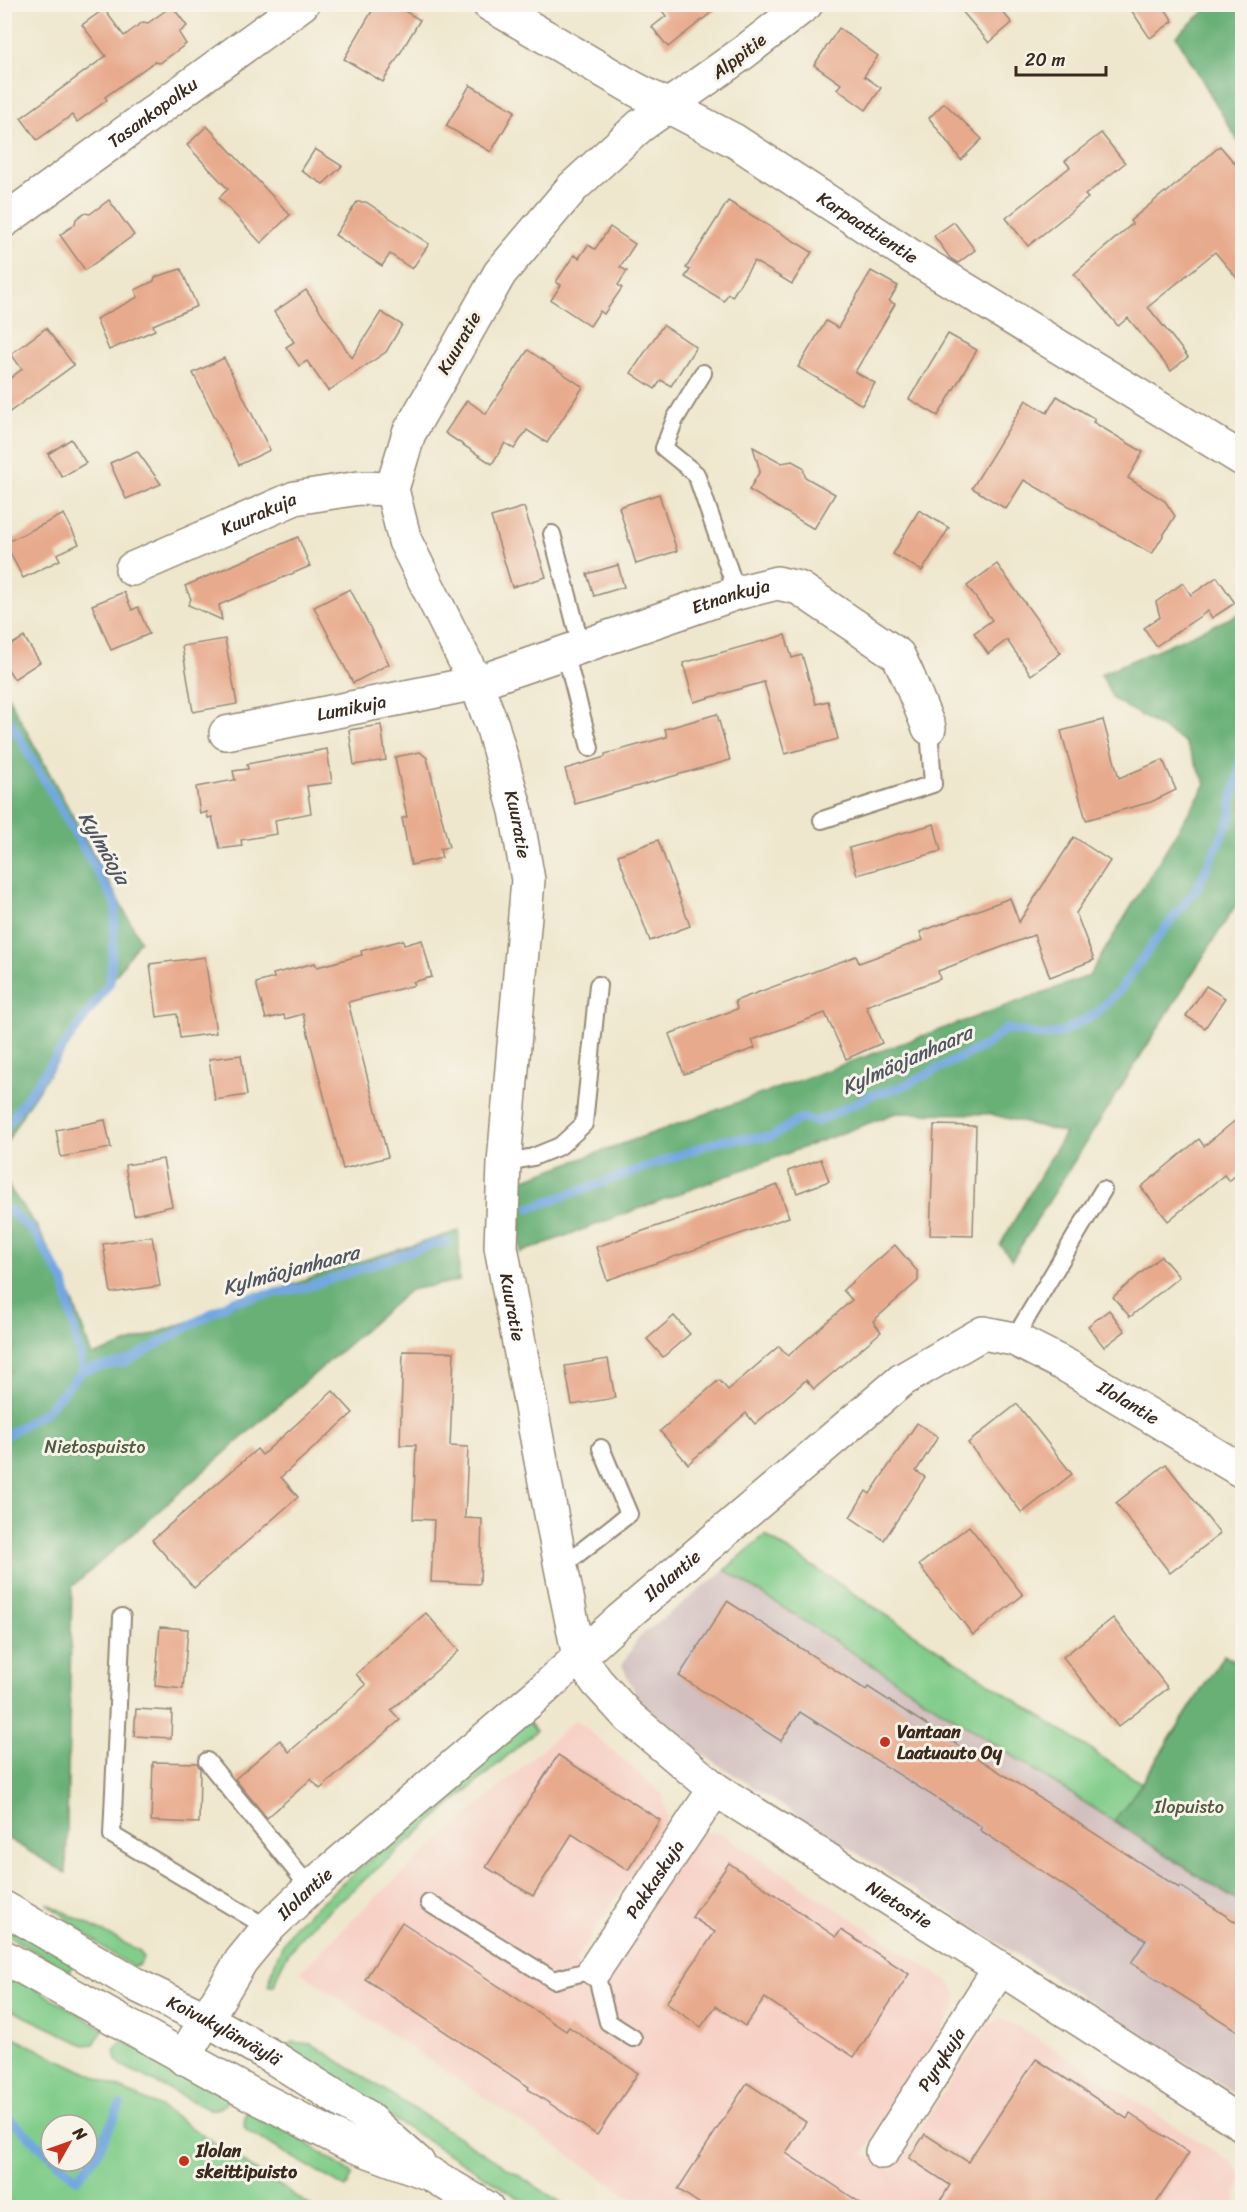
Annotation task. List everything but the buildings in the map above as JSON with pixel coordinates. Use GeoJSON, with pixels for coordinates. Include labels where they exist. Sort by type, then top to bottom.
{"type":"FeatureCollection","features":[{"type":"Feature","properties":{"kind":"street","name":"Tasankopolku"},"geometry":{"type":"LineString","coordinates":[[4,221],[302,4]]}},
{"type":"Feature","properties":{"kind":"street","name":"Karpaattientie"},"geometry":{"type":"LineString","coordinates":[[489,4],[635,89],[735,141],[914,258],[1242,459]]}},
{"type":"Feature","properties":{"kind":"street","name":"Alppitie"},"geometry":{"type":"LineString","coordinates":[[670,106],[806,4]]}},
{"type":"Feature","properties":{"kind":"street","name":"Kuuratie"},"geometry":{"type":"LineString","coordinates":[[579,1657],[501,1247],[504,1163],[528,880],[516,811],[492,725],[476,682],[405,540],[392,489],[408,432],[500,273],[573,187],[640,126],[670,106]]}},
{"type":"Feature","properties":{"kind":"street","name":"Kuurakuja"},"geometry":{"type":"LineString","coordinates":[[132,569],[295,498],[359,488],[392,489]]}},
{"type":"Feature","properties":{"kind":"street","name":"Etnankuja"},"geometry":{"type":"LineString","coordinates":[[476,682],[737,593],[777,583],[799,588],[898,656],[929,728]]}},
{"type":"Feature","properties":{"kind":"street","name":"Lumikuja"},"geometry":{"type":"LineString","coordinates":[[226,733],[476,682]]}},
{"type":"Feature","properties":{"kind":"street","name":"Ilolantie"},"geometry":{"type":"LineString","coordinates":[[183,2058],[241,1961],[268,1928],[310,1888],[902,1380],[983,1333],[1014,1340],[1069,1367],[1242,1471]]}},
{"type":"Feature","properties":{"kind":"street","name":"Nietostie"},"geometry":{"type":"LineString","coordinates":[[579,1657],[597,1682],[629,1717],[715,1789],[1000,1968],[1242,2124]]}},
{"type":"Feature","properties":{"kind":"street","name":"Pakkaskuja"},"geometry":{"type":"LineString","coordinates":[[595,1970],[715,1789]]}},
{"type":"Feature","properties":{"kind":"street","name":"Koivukylänväylä"},"geometry":{"type":"LineString","coordinates":[[4,1908],[138,1986],[206,2019],[271,2056],[364,2115],[430,2174]]}},
{"type":"Feature","properties":{"kind":"street","name":"Koivukylänväylä"},"geometry":{"type":"LineString","coordinates":[[4,1957],[183,2058],[347,2143],[430,2174],[487,2208]]}},
{"type":"Feature","properties":{"kind":"street","name":"Pyrykuja"},"geometry":{"type":"LineString","coordinates":[[882,2152],[1000,1968]]}},
{"type":"Feature","properties":{"kind":"lane"},"geometry":{"type":"LineString","coordinates":[[703,373],[675,419],[664,448],[696,474],[737,593]]}},
{"type":"Feature","properties":{"kind":"lane"},"geometry":{"type":"LineString","coordinates":[[552,534],[590,748]]}},
{"type":"Feature","properties":{"kind":"lane"},"geometry":{"type":"LineString","coordinates":[[822,820],[933,784],[929,728]]}},
{"type":"Feature","properties":{"kind":"lane"},"geometry":{"type":"LineString","coordinates":[[504,1163],[534,1157],[560,1146],[584,1124],[598,985]]}},
{"type":"Feature","properties":{"kind":"lane"},"geometry":{"type":"LineString","coordinates":[[1014,1340],[1103,1190]]}},
{"type":"Feature","properties":{"kind":"lane"},"geometry":{"type":"LineString","coordinates":[[561,1567],[629,1514],[601,1448]]}},
{"type":"Feature","properties":{"kind":"lane"},"geometry":{"type":"LineString","coordinates":[[122,1617],[112,1834],[268,1928]]}},
{"type":"Feature","properties":{"kind":"lane"},"geometry":{"type":"LineString","coordinates":[[207,1761],[310,1888]]}},
{"type":"Feature","properties":{"kind":"lane"},"geometry":{"type":"LineString","coordinates":[[429,1903],[554,1980],[595,1970],[608,2022],[633,2038]]}},
{"type":"Feature","properties":{"kind":"shaded area"},"geometry":{"type":"Polygon","coordinates":[[[725,1570],[1242,1904],[1242,2098],[692,1748],[640,1703],[622,1665],[639,1637],[725,1570]]]}},
{"type":"Feature","properties":{"kind":"shaded area"},"geometry":{"type":"Polygon","coordinates":[[[576,1719],[663,1795],[667,1819],[574,1962],[604,1981],[696,1835],[707,1832],[722,1834],[949,1982],[957,1994],[956,2006],[863,2154],[893,2170],[987,2026],[1000,2019],[1016,2025],[1233,2163],[1241,2177],[1236,2200],[1231,2208],[645,2207],[300,1972],[365,1907],[576,1719]]]}},
{"type":"Feature","properties":{"kind":"green space"},"geometry":{"type":"Polygon","coordinates":[[[1212,5],[1242,5],[1242,148],[1176,36],[1212,5]]]}},
{"type":"Feature","properties":{"kind":"green space"},"geometry":{"type":"Polygon","coordinates":[[[1242,613],[1242,895],[1012,1260],[1000,1245],[1065,1133],[990,1114],[896,1113],[520,1253],[522,1180],[1089,976],[1206,784],[1185,742],[1113,699],[1101,674],[1242,613]]]}},
{"type":"Feature","properties":{"kind":"green space"},"geometry":{"type":"Polygon","coordinates":[[[5,691],[140,940],[26,1108],[5,1146],[5,691]]]}},
{"type":"Feature","properties":{"kind":"green space","name":"Nietospuisto"},"geometry":{"type":"Polygon","coordinates":[[[5,1176],[10,1189],[37,1227],[67,1284],[92,1356],[345,1266],[459,1231],[459,1281],[410,1290],[72,1587],[66,1873],[5,1837],[4,1375],[11,1372],[4,1348],[5,1176]]]}},
{"type":"Feature","properties":{"kind":"green space","name":"Ilopuisto"},"geometry":{"type":"Polygon","coordinates":[[[765,1535],[1141,1783],[1224,1655],[1242,1666],[1242,1904],[725,1570],[765,1535]]]}},
{"type":"Feature","properties":{"kind":"green space"},"geometry":{"type":"Polygon","coordinates":[[[1224,1655],[1242,1666],[1242,1904],[1114,1821],[1142,1783],[1224,1655]]]}},
{"type":"Feature","properties":{"kind":"green space"},"geometry":{"type":"Polygon","coordinates":[[[528,1721],[536,1731],[310,1927],[285,1958],[274,1986],[268,1986],[278,1954],[295,1925],[528,1721]]]}},
{"type":"Feature","properties":{"kind":"green space"},"geometry":{"type":"Polygon","coordinates":[[[47,1903],[140,1951],[143,1958],[139,1965],[132,1967],[105,1949],[47,1903]]]}},
{"type":"Feature","properties":{"kind":"green space"},"geometry":{"type":"Polygon","coordinates":[[[4,1921],[75,1962],[70,1972],[5,1934],[4,1921]]]}},
{"type":"Feature","properties":{"kind":"green space"},"geometry":{"type":"Polygon","coordinates":[[[5,1971],[104,2029],[94,2044],[85,2045],[5,2007],[5,1971]]]}},
{"type":"Feature","properties":{"kind":"green space"},"geometry":{"type":"Polygon","coordinates":[[[5,2034],[160,2107],[312,2207],[17,2207],[5,2196],[5,2034]]]}},
{"type":"Feature","properties":{"kind":"green space"},"geometry":{"type":"Polygon","coordinates":[[[123,2040],[230,2097],[221,2107],[208,2109],[121,2065],[117,2060],[115,2050],[123,2040]]]}},
{"type":"Feature","properties":{"kind":"green space"},"geometry":{"type":"Polygon","coordinates":[[[292,2042],[312,2044],[568,2207],[533,2207],[299,2060],[285,2047],[292,2042]]]}},
{"type":"Feature","properties":{"kind":"green space"},"geometry":{"type":"Polygon","coordinates":[[[249,2105],[353,2174],[346,2188],[247,2131],[244,2126],[249,2105]]]}},
{"type":"Feature","properties":{"kind":"waterway","name":"Kylmäoja"},"geometry":{"type":"LineString","coordinates":[[4,711],[116,904],[110,982],[4,1129]]}},
{"type":"Feature","properties":{"kind":"waterway","name":"Kylmäojanhaara"},"geometry":{"type":"LineString","coordinates":[[530,1208],[722,1140],[771,1137],[801,1118],[817,1122],[872,1095],[899,1088],[986,1045],[1006,1029],[1045,1036],[1062,1032],[1095,1014],[1120,990],[1197,888],[1230,819],[1233,794],[1239,776],[1242,738]]}},
{"type":"Feature","properties":{"kind":"waterway","name":"Kylmäoja"},"geometry":{"type":"LineString","coordinates":[[4,1206],[33,1231],[64,1282],[83,1370],[46,1411],[4,1437]]}},
{"type":"Feature","properties":{"kind":"waterway","name":"Kylmäojanhaara"},"geometry":{"type":"LineString","coordinates":[[83,1370],[126,1362],[233,1301],[307,1287],[433,1244],[447,1242]]}},
{"type":"Feature","properties":{"kind":"waterway"},"geometry":{"type":"LineString","coordinates":[[99,2150],[120,2105]]}},
{"type":"Feature","properties":{"kind":"waterway"},"geometry":{"type":"LineString","coordinates":[[4,2114],[39,2145]]}},
{"type":"Feature","properties":{"kind":"waterway"},"geometry":{"type":"LineString","coordinates":[[70,2173],[77,2179],[82,2173]]}},
{"type":"Feature","properties":{"kind":"place","name":"Vantaan Laatuauto Oy"},"geometry":{"type":"Point","coordinates":[885,1742]}},
{"type":"Feature","properties":{"kind":"place","name":"Ilolan skeittipuisto"},"geometry":{"type":"Point","coordinates":[184,2161]}}]}
